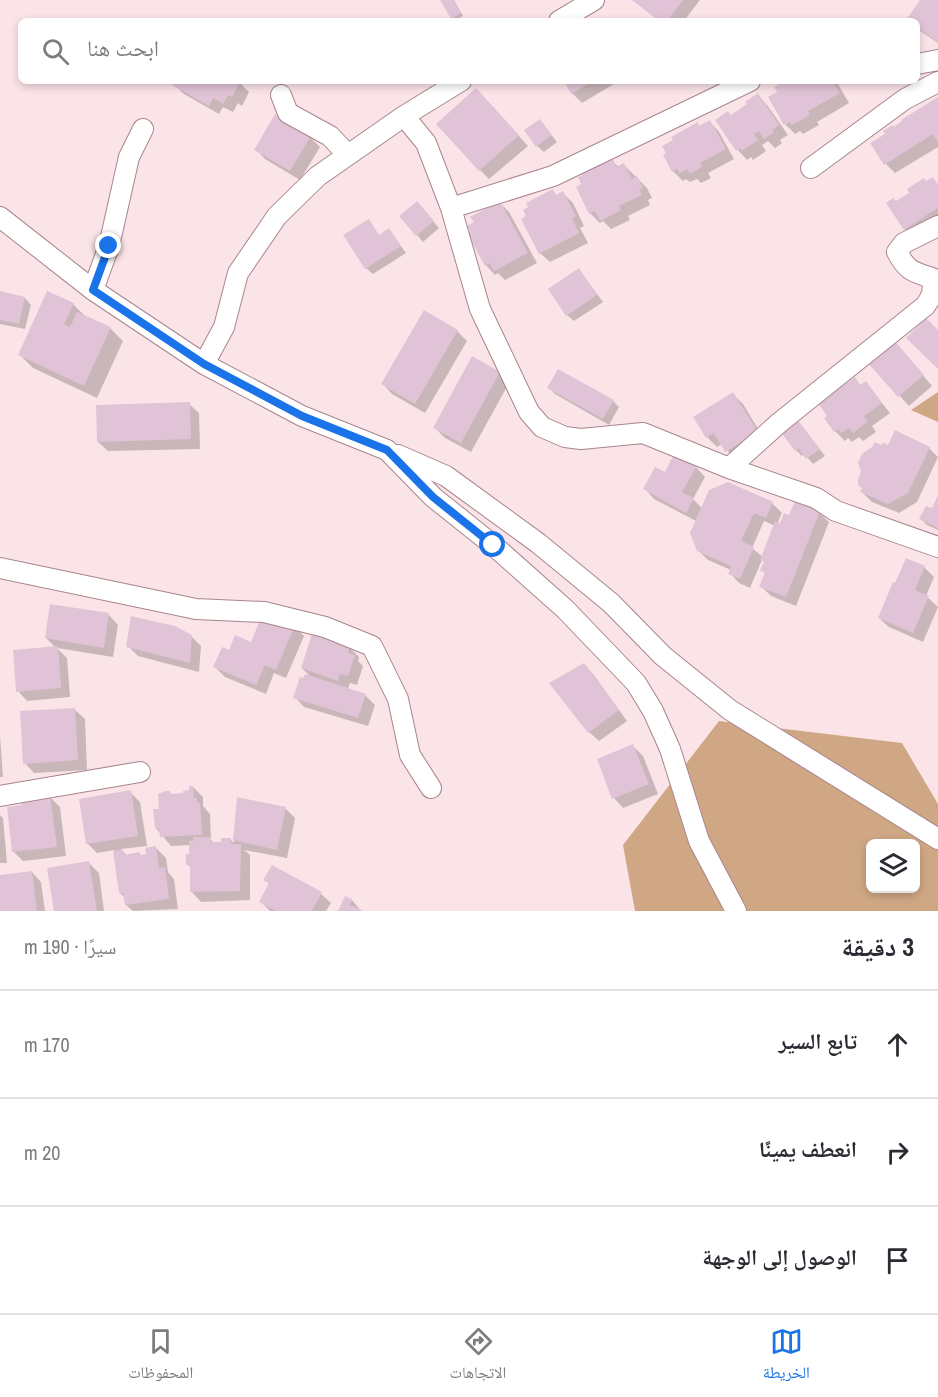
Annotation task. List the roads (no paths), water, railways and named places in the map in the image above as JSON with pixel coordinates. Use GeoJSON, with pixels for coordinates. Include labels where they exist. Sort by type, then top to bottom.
{"type":"FeatureCollection","features":[{"type":"Feature","properties":{"kind":"street"},"geometry":{"type":"LineString","coordinates":[[564,18],[594,0]]}},
{"type":"Feature","properties":{"kind":"street"},"geometry":{"type":"LineString","coordinates":[[920,63],[938,60]]}},
{"type":"Feature","properties":{"kind":"street"},"geometry":{"type":"LineString","coordinates":[[812,168],[905,99],[938,81]]}},
{"type":"Feature","properties":{"kind":"street"},"geometry":{"type":"LineString","coordinates":[[204,364],[224,327],[238,273],[277,216],[318,176],[404,116],[456,84]]}},
{"type":"Feature","properties":{"kind":"street"},"geometry":{"type":"LineString","coordinates":[[451,208],[553,176],[744,84]]}},
{"type":"Feature","properties":{"kind":"street"},"geometry":{"type":"LineString","coordinates":[[281,95],[288,113],[330,136],[348,155]]}},
{"type":"Feature","properties":{"kind":"street"},"geometry":{"type":"LineString","coordinates":[[404,116],[426,143],[451,208],[480,309],[529,412],[542,427],[565,437],[581,439],[643,434],[729,468],[816,498],[836,511],[938,547]]}},
{"type":"Feature","properties":{"kind":"street"},"geometry":{"type":"LineString","coordinates":[[93,290],[109,246],[129,157],[143,129]]}},
{"type":"Feature","properties":{"kind":"street"},"geometry":{"type":"LineString","coordinates":[[0,217],[93,290],[204,364],[302,416],[446,476],[538,543],[611,603],[663,656],[730,710],[938,839]]}},
{"type":"Feature","properties":{"kind":"street"},"geometry":{"type":"LineString","coordinates":[[729,468],[779,423],[925,306],[931,297],[935,279],[915,273],[904,266],[897,252],[904,243],[938,226]]}},
{"type":"Feature","properties":{"kind":"street"},"geometry":{"type":"LineString","coordinates":[[387,450],[433,497],[493,545],[566,609],[636,683],[653,711],[670,749],[699,841],[736,911]]}},
{"type":"Feature","properties":{"kind":"street"},"geometry":{"type":"LineString","coordinates":[[0,568],[196,609],[264,612],[326,627],[372,646],[398,699],[410,755],[431,788]]}},
{"type":"Feature","properties":{"kind":"street"},"geometry":{"type":"LineString","coordinates":[[0,796],[140,772]]}}]}
